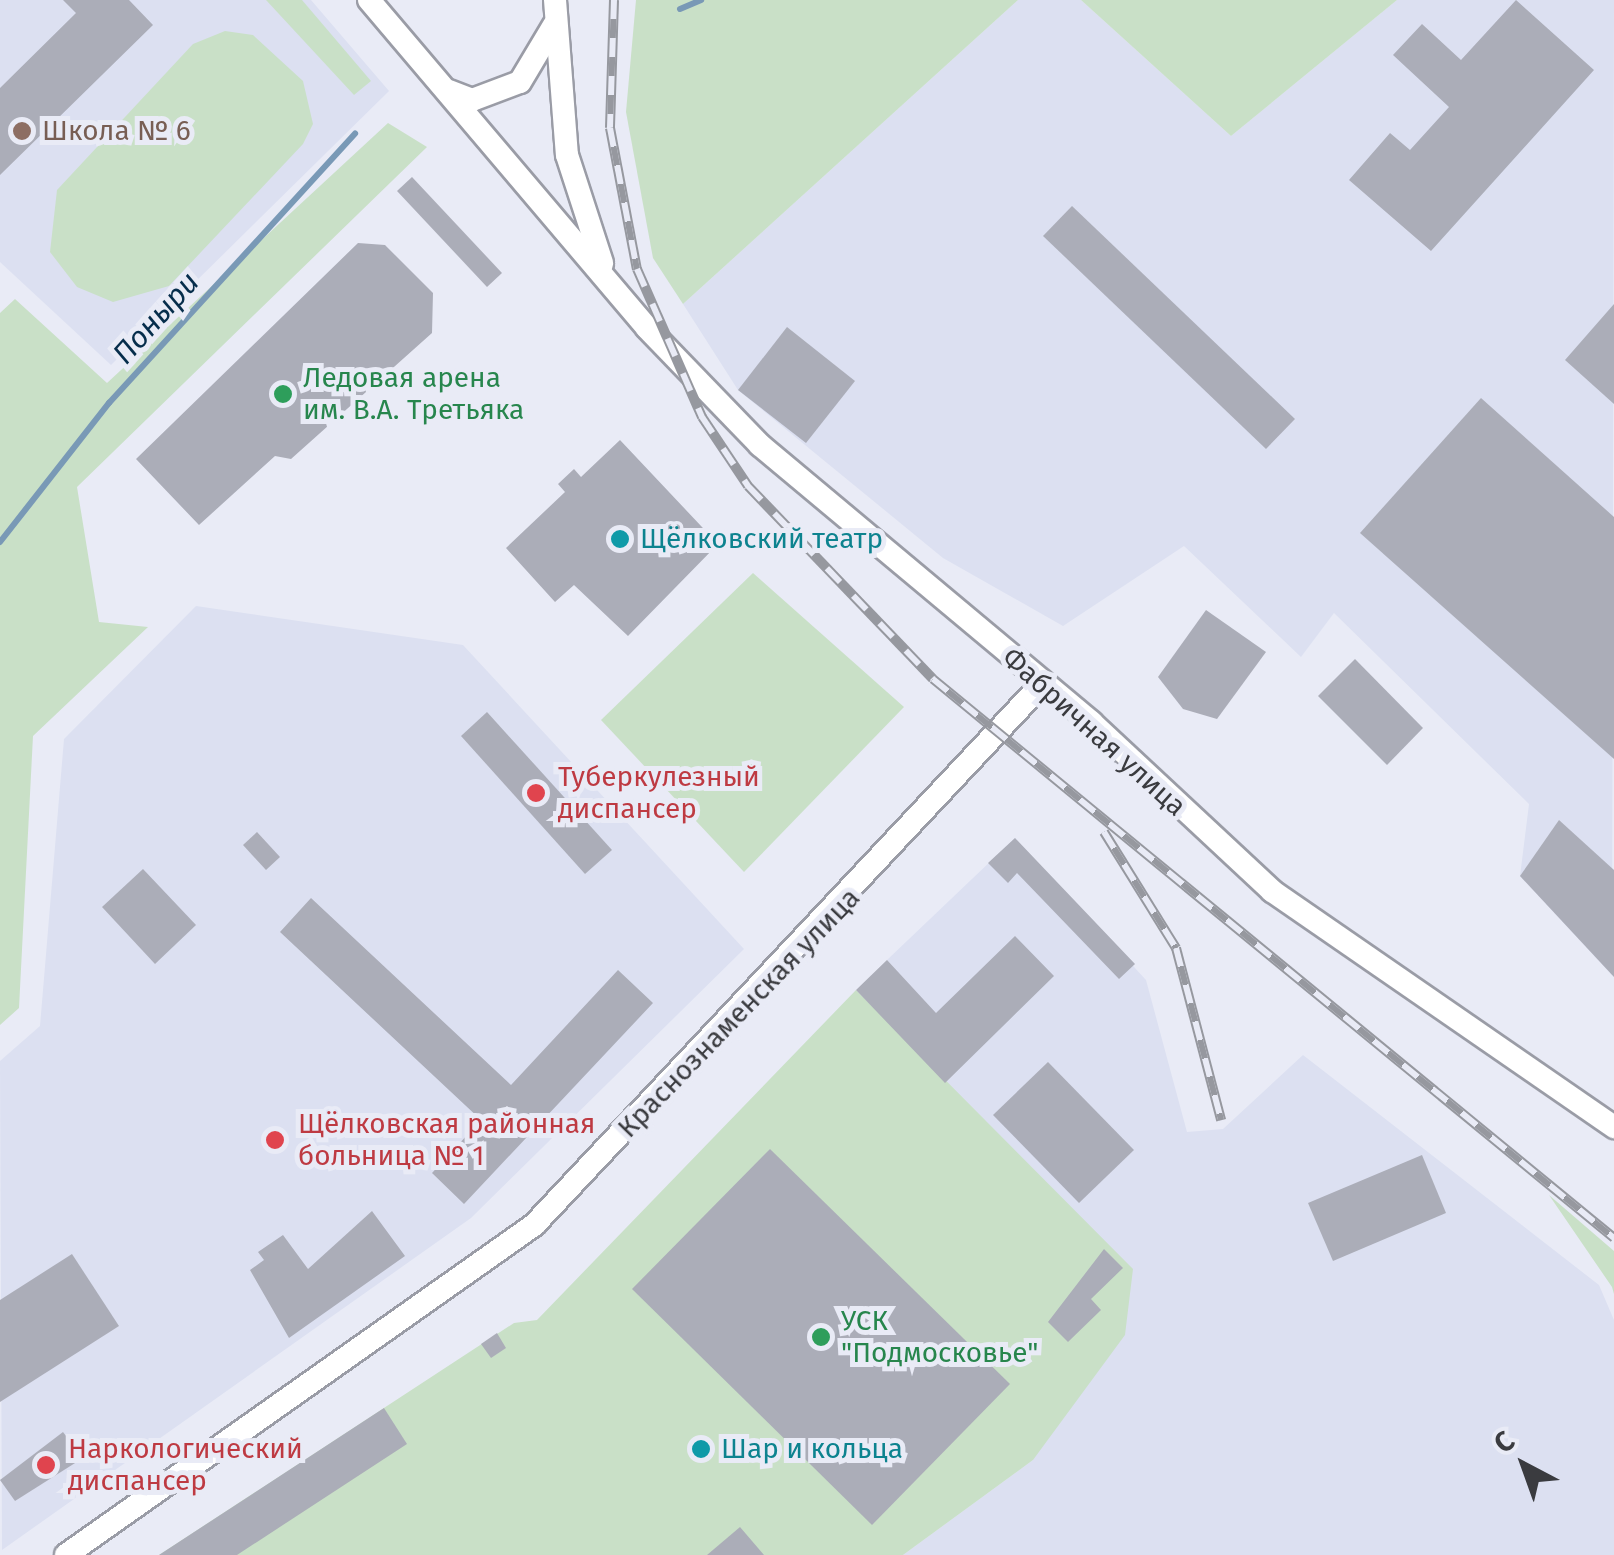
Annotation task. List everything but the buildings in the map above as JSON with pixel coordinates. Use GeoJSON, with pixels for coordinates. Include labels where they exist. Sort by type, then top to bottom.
{"type":"FeatureCollection","features":[{"type":"Feature","properties":{"kind":"street","name":"Фабричная улица"},"geometry":{"type":"LineString","coordinates":[[369,0],[614,289],[760,444],[1044,683],[1272,890],[1614,1127]]}},
{"type":"Feature","properties":{"kind":"street","name":"Фабричная улица"},"geometry":{"type":"LineString","coordinates":[[392,0],[399,36]]}},
{"type":"Feature","properties":{"kind":"street","name":"Фабричная улица"},"geometry":{"type":"LineString","coordinates":[[437,80],[472,100],[520,82],[556,11]]}},
{"type":"Feature","properties":{"kind":"street","name":"Фабричная улица"},"geometry":{"type":"LineString","coordinates":[[556,11],[567,155],[614,289]]}},
{"type":"Feature","properties":{"kind":"street","name":"Краснознаменская улица"},"geometry":{"type":"LineString","coordinates":[[66,1555],[534,1224],[1044,683]]}},
{"type":"Feature","properties":{"kind":"shaded area"},"geometry":{"type":"Polygon","coordinates":[[[0,0],[311,0],[389,91],[111,365],[0,262],[0,0]]]}},
{"type":"Feature","properties":{"kind":"shaded area"},"geometry":{"type":"Polygon","coordinates":[[[1018,0],[1081,0],[1231,136],[1397,0],[1614,0],[1612,975],[1520,876],[1529,804],[1334,613],[1301,657],[1184,546],[1063,626],[943,558],[738,390],[683,304],[1018,0]]]}},
{"type":"Feature","properties":{"kind":"shaded area","name":"Щёлковская районная больница № 1"},"geometry":{"type":"Polygon","coordinates":[[[196,606],[463,645],[744,949],[471,1218],[2,1550],[0,1061],[40,1026],[64,739],[196,606]]]}},
{"type":"Feature","properties":{"kind":"shaded area"},"geometry":{"type":"Polygon","coordinates":[[[1015,838],[1146,980],[1187,1132],[1223,1129],[1303,1055],[1599,1285],[1614,1320],[1614,1555],[903,1555],[1033,1460],[945,1083],[887,960],[1015,838]]]}},
{"type":"Feature","properties":{"kind":"green space"},"geometry":{"type":"Polygon","coordinates":[[[266,0],[302,0],[371,81],[354,95],[266,0]]]}},
{"type":"Feature","properties":{"kind":"green space"},"geometry":{"type":"Polygon","coordinates":[[[636,0],[1018,0],[683,304],[653,258],[626,112],[636,0]]]}},
{"type":"Feature","properties":{"kind":"green space"},"geometry":{"type":"Polygon","coordinates":[[[1081,0],[1397,0],[1231,136],[1081,0]]]}},
{"type":"Feature","properties":{"kind":"green space"},"geometry":{"type":"Polygon","coordinates":[[[225,31],[253,35],[303,81],[313,124],[303,144],[169,286],[113,302],[77,287],[50,252],[57,190],[193,44],[225,31]]]}},
{"type":"Feature","properties":{"kind":"green space"},"geometry":{"type":"Polygon","coordinates":[[[388,123],[427,147],[77,487],[99,622],[148,627],[33,736],[19,1008],[0,1025],[0,313],[15,299],[107,383],[388,123]]]}},
{"type":"Feature","properties":{"kind":"green space"},"geometry":{"type":"Polygon","coordinates":[[[753,573],[904,707],[744,872],[601,720],[753,573]]]}},
{"type":"Feature","properties":{"kind":"green space"},"geometry":{"type":"Polygon","coordinates":[[[856,990],[1133,1269],[1125,1335],[1033,1460],[903,1555],[159,1555],[514,1323],[537,1320],[856,990]]]}},
{"type":"Feature","properties":{"kind":"green space"},"geometry":{"type":"Polygon","coordinates":[[[1549,1195],[1614,1251],[1614,1294],[1612,1287],[1549,1195]]]}},
{"type":"Feature","properties":{"kind":"waterway","name":"Поныри"},"geometry":{"type":"LineString","coordinates":[[680,9],[701,0]]}},
{"type":"Feature","properties":{"kind":"waterway","name":"Поныри"},"geometry":{"type":"LineString","coordinates":[[0,542],[109,403],[355,134]]}},
{"type":"Feature","properties":{"kind":"railway"},"geometry":{"type":"LineString","coordinates":[[614,0],[610,128],[637,269],[702,417],[748,486],[933,679],[1614,1238]]}},
{"type":"Feature","properties":{"kind":"railway"},"geometry":{"type":"LineString","coordinates":[[1104,832],[1176,948],[1221,1120]]}},
{"type":"Feature","properties":{"kind":"place","name":"Школа № 6"},"geometry":{"type":"Point","coordinates":[22,131]}},
{"type":"Feature","properties":{"kind":"place","name":"Ледовая арена им. В.А. Третьяка"},"geometry":{"type":"Point","coordinates":[283,394]}},
{"type":"Feature","properties":{"kind":"place","name":"Щёлковский театр"},"geometry":{"type":"Point","coordinates":[620,539]}},
{"type":"Feature","properties":{"kind":"place","name":"Туберкулезный диспансер"},"geometry":{"type":"Point","coordinates":[536,793]}},
{"type":"Feature","properties":{"kind":"place","name":"Щёлковская районная больница № 1"},"geometry":{"type":"Point","coordinates":[275,1140]}},
{"type":"Feature","properties":{"kind":"place","name":"УСК \"Подмосковье\""},"geometry":{"type":"Point","coordinates":[821,1337]}},
{"type":"Feature","properties":{"kind":"place","name":"Шар и кольца"},"geometry":{"type":"Point","coordinates":[701,1449]}},
{"type":"Feature","properties":{"kind":"place","name":"Наркологический диспансер"},"geometry":{"type":"Point","coordinates":[46,1465]}}]}
